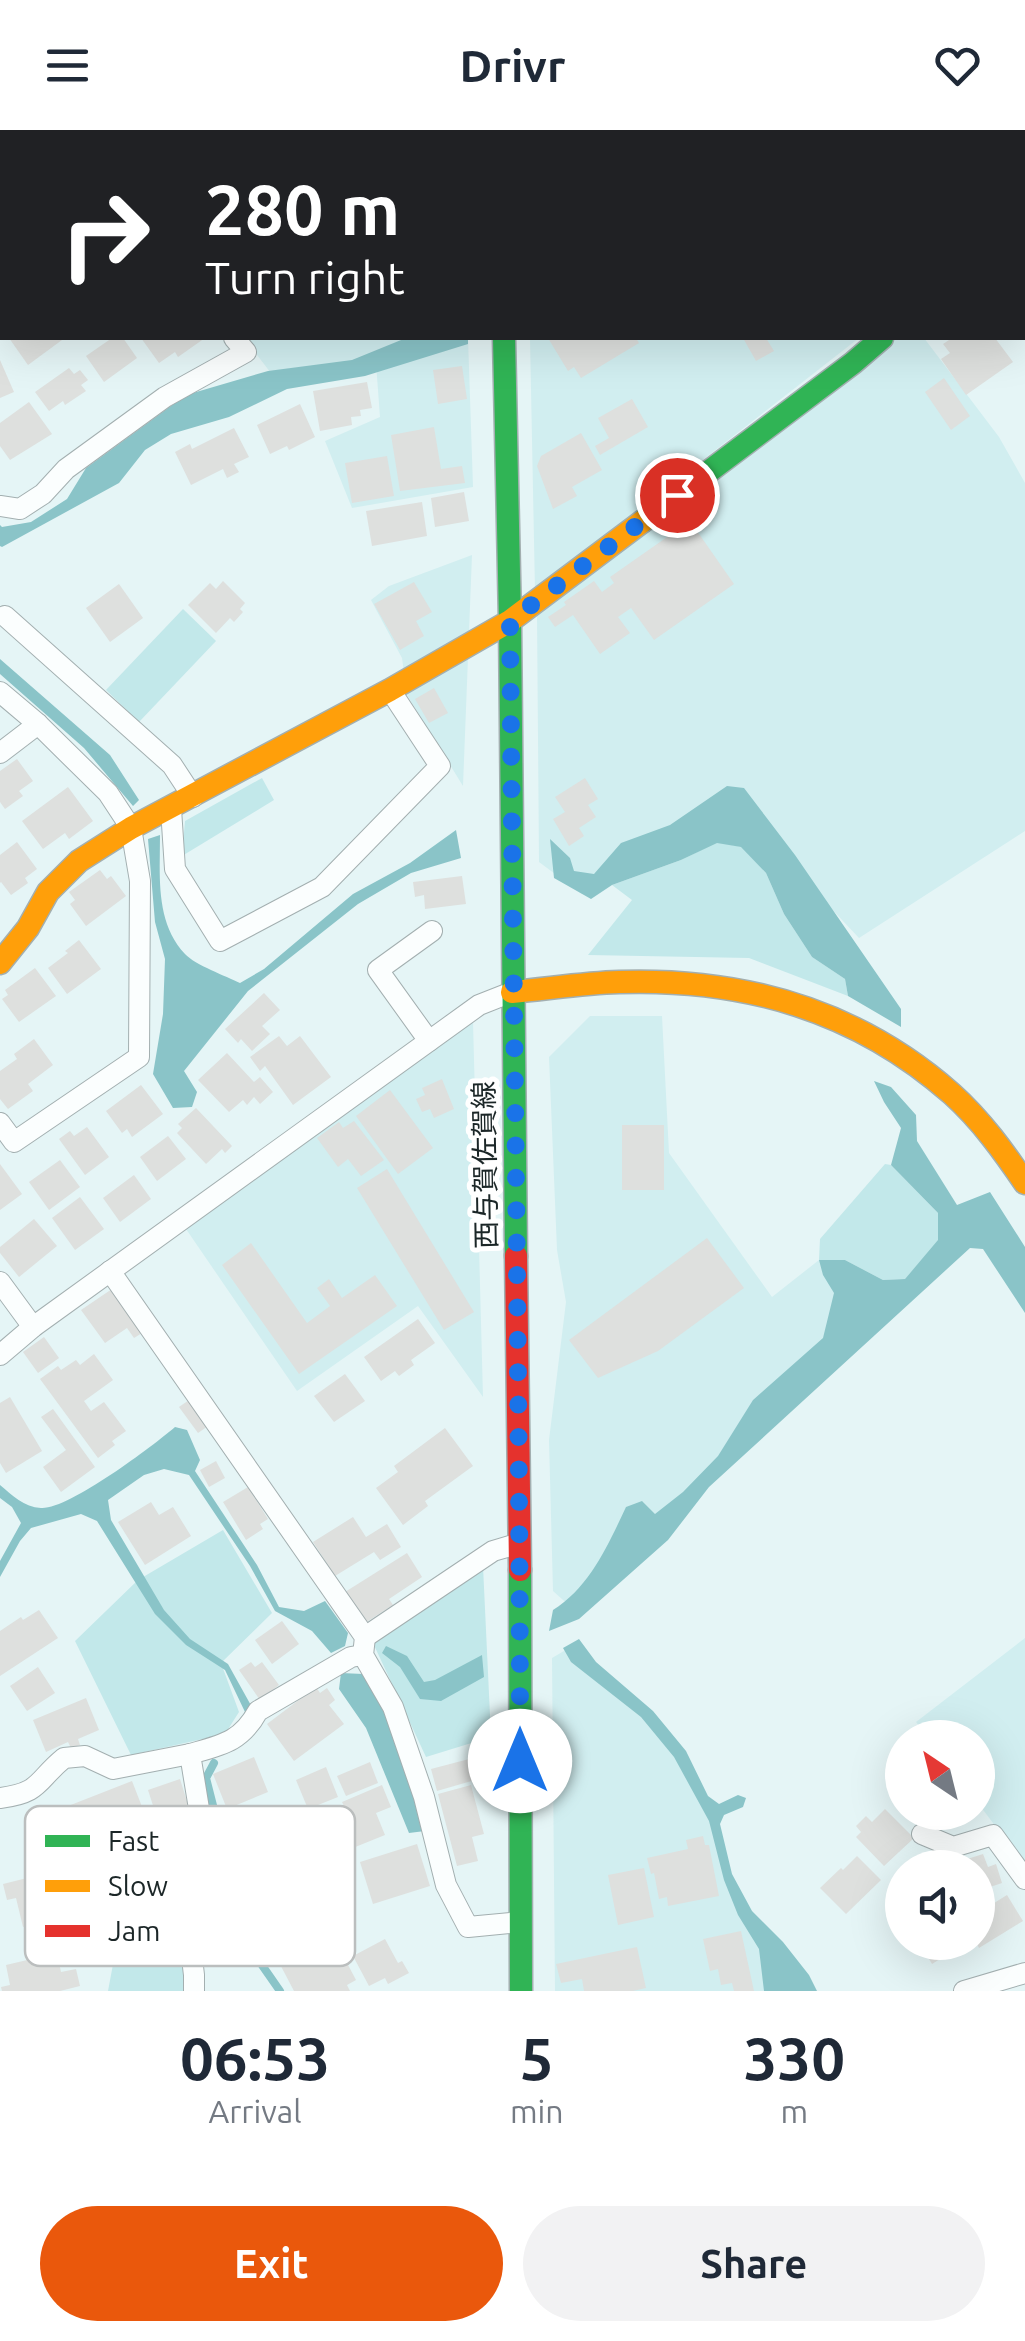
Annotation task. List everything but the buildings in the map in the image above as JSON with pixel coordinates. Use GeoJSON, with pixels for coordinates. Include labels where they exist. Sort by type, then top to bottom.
{"type":"FeatureCollection","features":[{"type":"Feature","properties":{"kind":"main road","name":"西与賀佐賀線"},"geometry":{"type":"LineString","coordinates":[[504,340],[520,1543],[520,1991]]}},
{"type":"Feature","properties":{"kind":"main road"},"geometry":{"type":"LineString","coordinates":[[0,964],[28,928],[48,892],[79,860],[510,621],[880,340]]}},
{"type":"Feature","properties":{"kind":"main road"},"geometry":{"type":"LineString","coordinates":[[512,992],[619,982],[684,984],[771,996],[841,1020],[888,1046],[953,1095],[999,1145],[1025,1183]]}},
{"type":"Feature","properties":{"kind":"street"},"geometry":{"type":"LineString","coordinates":[[0,506],[20,509],[43,494],[66,469],[165,398],[246,352],[236,340]]}},
{"type":"Feature","properties":{"kind":"street"},"geometry":{"type":"LineString","coordinates":[[5,616],[172,765],[193,797]]}},
{"type":"Feature","properties":{"kind":"street"},"geometry":{"type":"LineString","coordinates":[[0,692],[108,792],[150,819],[175,869],[220,941],[322,887],[440,766],[390,690]]}},
{"type":"Feature","properties":{"kind":"street"},"geometry":{"type":"LineString","coordinates":[[0,753],[38,724]]}},
{"type":"Feature","properties":{"kind":"street"},"geometry":{"type":"LineString","coordinates":[[0,1123],[14,1142],[138,1057],[140,881],[150,819]]}},
{"type":"Feature","properties":{"kind":"street"},"geometry":{"type":"LineString","coordinates":[[430,1041],[378,970],[432,932]]}},
{"type":"Feature","properties":{"kind":"street"},"geometry":{"type":"LineString","coordinates":[[0,1354],[479,1005],[512,992]]}},
{"type":"Feature","properties":{"kind":"street"},"geometry":{"type":"LineString","coordinates":[[110,1271],[364,1646],[393,1707],[424,1796],[446,1885],[468,1926],[520,1922]]}},
{"type":"Feature","properties":{"kind":"street"},"geometry":{"type":"LineString","coordinates":[[0,1282],[33,1327]]}},
{"type":"Feature","properties":{"kind":"street"},"geometry":{"type":"LineString","coordinates":[[0,1798],[23,1795],[41,1783],[64,1758],[85,1756],[114,1769],[229,1743],[250,1726],[258,1710],[351,1657],[493,1551],[520,1543]]}},
{"type":"Feature","properties":{"kind":"street"},"geometry":{"type":"LineString","coordinates":[[190,1754],[198,1806]]}},
{"type":"Feature","properties":{"kind":"street"},"geometry":{"type":"LineString","coordinates":[[922,1834],[953,1847],[992,1835],[1025,1879]]}},
{"type":"Feature","properties":{"kind":"street"},"geometry":{"type":"LineString","coordinates":[[193,1966],[194,1991]]}},
{"type":"Feature","properties":{"kind":"street"},"geometry":{"type":"LineString","coordinates":[[964,1991],[1025,1973]]}},
{"type":"Feature","properties":{"kind":"shaded area"},"geometry":{"type":"Polygon","coordinates":[[[246,340],[468,340],[473,487],[352,508],[325,441],[380,417],[376,363],[277,381],[246,340]]]}},
{"type":"Feature","properties":{"kind":"shaded area"},"geometry":{"type":"Polygon","coordinates":[[[401,340],[468,340],[468,344],[365,376],[287,389],[229,417],[171,434],[145,450],[119,483],[0,546],[0,525],[31,522],[67,499],[86,468],[186,395],[268,371],[352,360],[401,340]]]}},
{"type":"Feature","properties":{"kind":"shaded area"},"geometry":{"type":"Polygon","coordinates":[[[530,340],[856,340],[535,591],[530,340]]]}},
{"type":"Feature","properties":{"kind":"shaded area"},"geometry":{"type":"Polygon","coordinates":[[[889,340],[926,340],[999,437],[1025,483],[1025,831],[859,938],[731,802],[582,894],[539,862],[537,615],[889,340]]]}},
{"type":"Feature","properties":{"kind":"shaded area"},"geometry":{"type":"Polygon","coordinates":[[[472,555],[463,786],[407,695],[402,658],[371,600],[389,586],[472,555]]]}},
{"type":"Feature","properties":{"kind":"shaded area"},"geometry":{"type":"Polygon","coordinates":[[[183,609],[216,641],[139,722],[106,690],[183,609]]]}},
{"type":"Feature","properties":{"kind":"shaded area"},"geometry":{"type":"Polygon","coordinates":[[[0,659],[110,755],[139,800],[133,806],[84,748],[0,674],[0,659]]]}},
{"type":"Feature","properties":{"kind":"shaded area"},"geometry":{"type":"Polygon","coordinates":[[[262,778],[274,800],[182,856],[185,821],[262,778]]]}},
{"type":"Feature","properties":{"kind":"shaded area"},"geometry":{"type":"Polygon","coordinates":[[[727,786],[744,788],[795,855],[901,1009],[901,1027],[848,996],[845,979],[812,957],[784,914],[766,873],[741,847],[717,843],[612,885],[591,899],[554,878],[550,839],[570,858],[574,871],[594,874],[621,843],[670,825],[727,786]]]}},
{"type":"Feature","properties":{"kind":"shaded area"},"geometry":{"type":"Polygon","coordinates":[[[456,830],[461,858],[411,873],[358,904],[248,991],[184,1071],[197,1092],[192,1107],[173,1108],[153,1074],[163,1014],[165,959],[155,922],[148,839],[160,835],[161,898],[175,941],[196,962],[240,983],[264,969],[353,894],[410,863],[456,830]]]}},
{"type":"Feature","properties":{"kind":"shaded area"},"geometry":{"type":"Polygon","coordinates":[[[717,842],[742,847],[766,873],[784,914],[812,957],[845,979],[848,996],[749,958],[588,955],[632,900],[612,885],[681,860],[717,842]]]}},
{"type":"Feature","properties":{"kind":"shaded area"},"geometry":{"type":"Polygon","coordinates":[[[590,1016],[662,1016],[669,1153],[772,1297],[819,1260],[875,1317],[572,1608],[553,1591],[549,1440],[566,1302],[557,1250],[549,1057],[590,1016]]]}},
{"type":"Feature","properties":{"kind":"shaded area"},"geometry":{"type":"Polygon","coordinates":[[[473,1022],[483,1397],[418,1306],[297,1391],[186,1229],[473,1022]]]}},
{"type":"Feature","properties":{"kind":"shaded area"},"geometry":{"type":"Polygon","coordinates":[[[874,1081],[891,1087],[916,1115],[917,1141],[957,1205],[990,1192],[1025,1247],[1025,1313],[983,1249],[970,1248],[709,1487],[668,1540],[579,1619],[549,1631],[553,1610],[588,1577],[626,1507],[642,1501],[655,1514],[683,1492],[718,1456],[753,1400],[823,1338],[834,1293],[819,1260],[845,1260],[883,1280],[905,1279],[938,1240],[938,1213],[891,1165],[901,1128],[874,1081]]]}},
{"type":"Feature","properties":{"kind":"shaded area"},"geometry":{"type":"Polygon","coordinates":[[[885,1164],[891,1165],[938,1213],[939,1240],[905,1279],[883,1280],[845,1260],[819,1260],[820,1239],[885,1164]]]}},
{"type":"Feature","properties":{"kind":"shaded area"},"geometry":{"type":"Polygon","coordinates":[[[175,1427],[187,1430],[200,1460],[195,1471],[257,1565],[279,1607],[304,1611],[325,1601],[348,1633],[345,1646],[331,1653],[312,1631],[275,1611],[189,1475],[164,1469],[144,1475],[108,1500],[111,1520],[164,1610],[190,1639],[228,1664],[253,1709],[233,1728],[245,1712],[225,1670],[186,1645],[155,1614],[97,1521],[81,1514],[31,1528],[0,1577],[0,1561],[21,1523],[12,1507],[0,1498],[0,1485],[29,1505],[54,1506],[110,1475],[175,1427]]]}},
{"type":"Feature","properties":{"kind":"shaded area"},"geometry":{"type":"Polygon","coordinates":[[[223,1530],[272,1613],[221,1663],[239,1712],[225,1734],[131,1755],[75,1641],[138,1580],[223,1530]]]}},
{"type":"Feature","properties":{"kind":"shaded area"},"geometry":{"type":"Polygon","coordinates":[[[483,1566],[491,1737],[426,1757],[373,1643],[483,1566]]]}},
{"type":"Feature","properties":{"kind":"shaded area"},"geometry":{"type":"Polygon","coordinates":[[[1025,1638],[1025,1866],[995,1826],[995,1720],[919,1720],[1025,1638]]]}},
{"type":"Feature","properties":{"kind":"shaded area"},"geometry":{"type":"Polygon","coordinates":[[[579,1639],[596,1662],[653,1711],[686,1751],[708,1796],[719,1804],[738,1795],[746,1798],[743,1807],[724,1815],[720,1824],[732,1874],[752,1911],[783,1942],[817,1991],[764,1991],[759,1949],[738,1915],[724,1880],[709,1821],[674,1757],[641,1717],[571,1662],[563,1648],[579,1639]]]}},
{"type":"Feature","properties":{"kind":"shaded area"},"geometry":{"type":"Polygon","coordinates":[[[386,1646],[407,1656],[424,1682],[482,1655],[484,1677],[441,1701],[420,1699],[400,1667],[382,1653],[386,1646]]]}},
{"type":"Feature","properties":{"kind":"shaded area"},"geometry":{"type":"Polygon","coordinates":[[[569,1648],[660,1731],[713,1817],[734,1895],[788,1991],[555,1991],[552,1658],[569,1648]]]}},
{"type":"Feature","properties":{"kind":"shaded area"},"geometry":{"type":"Polygon","coordinates":[[[341,1673],[363,1674],[384,1705],[425,1831],[409,1833],[366,1728],[339,1689],[341,1673]]]}},
{"type":"Feature","properties":{"kind":"shaded area"},"geometry":{"type":"Polygon","coordinates":[[[113,1966],[188,1966],[190,1991],[108,1991],[113,1966]]]}},
{"type":"Feature","properties":{"kind":"waterway"},"geometry":{"type":"LineString","coordinates":[[213,1806],[206,1778],[214,1763]]}},
{"type":"Feature","properties":{"kind":"waterway"},"geometry":{"type":"LineString","coordinates":[[263,1966],[280,1991]]}},
{"type":"Feature","properties":{"kind":"traffic: fast"},"geometry":{"type":"LineString","coordinates":[[504,340],[516,1256]]}},
{"type":"Feature","properties":{"kind":"traffic: fast"},"geometry":{"type":"LineString","coordinates":[[643,521],[880,340]]}},
{"type":"Feature","properties":{"kind":"traffic: fast"},"geometry":{"type":"LineString","coordinates":[[520,1570],[521,1991]]}},
{"type":"Feature","properties":{"kind":"traffic: slow"},"geometry":{"type":"LineString","coordinates":[[0,963],[28,928],[48,892],[79,861],[131,828],[390,690],[510,621],[643,521]]}},
{"type":"Feature","properties":{"kind":"traffic: slow"},"geometry":{"type":"LineString","coordinates":[[512,992],[666,982],[711,986],[797,1005],[878,1041],[916,1065],[973,1115],[1025,1183]]}},
{"type":"Feature","properties":{"kind":"traffic: jam"},"geometry":{"type":"LineString","coordinates":[[516,1256],[520,1570]]}},
{"type":"Feature","properties":{"kind":"route"},"geometry":{"type":"LineString","coordinates":[[520,1761],[510,621],[677,495]]}}]}
